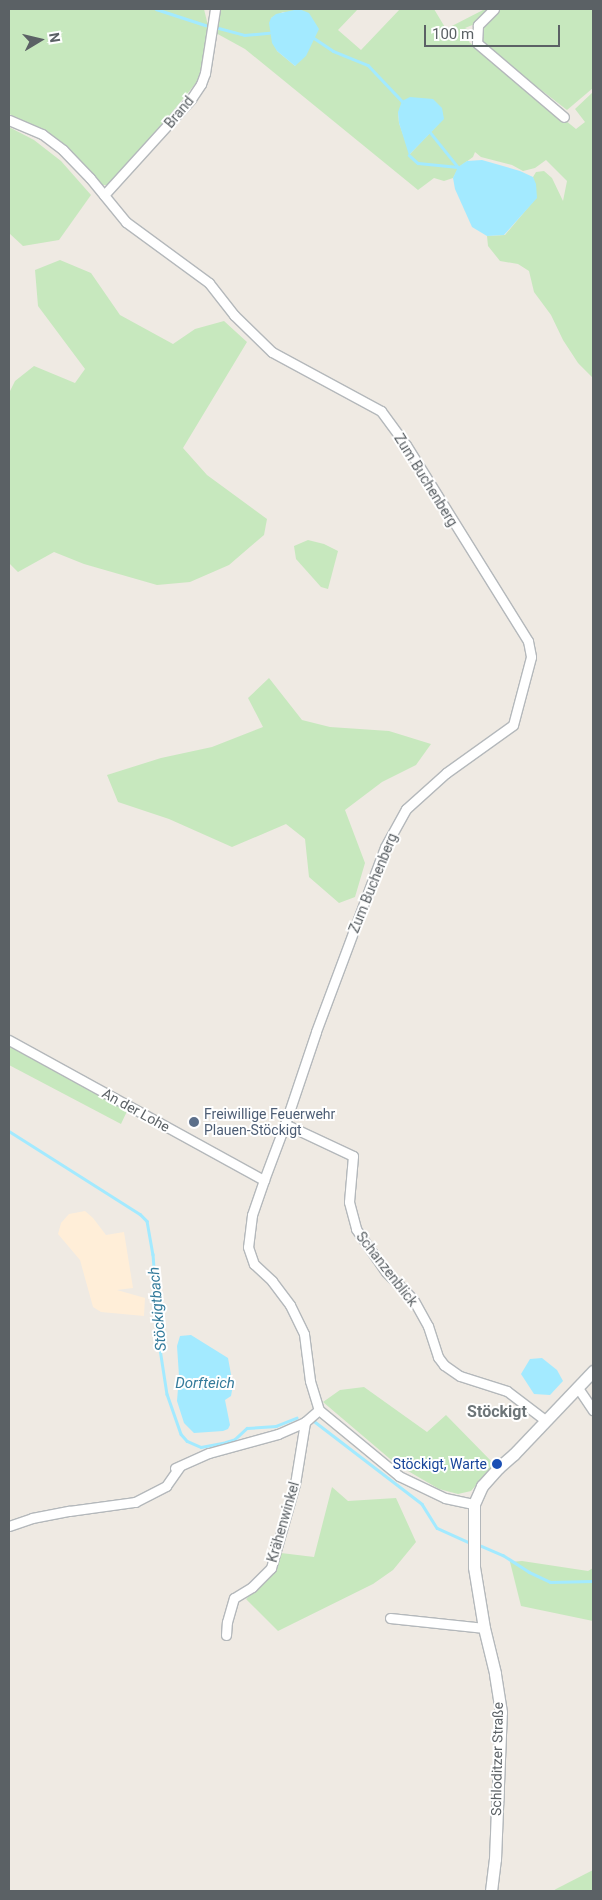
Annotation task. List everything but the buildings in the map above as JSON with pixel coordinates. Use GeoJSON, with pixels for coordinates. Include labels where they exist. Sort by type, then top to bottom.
{"type":"FeatureCollection","features":[{"type":"Feature","properties":{"kind":"street","name":"Brand"},"geometry":{"type":"LineString","coordinates":[[104,195],[191,99],[201,84],[205,73],[215,9]]}},
{"type":"Feature","properties":{"kind":"street"},"geometry":{"type":"LineString","coordinates":[[494,9],[478,25],[477,43],[564,117]]}},
{"type":"Feature","properties":{"kind":"street","name":"Zum Buchenberg"},"geometry":{"type":"LineString","coordinates":[[9,120],[42,134],[63,150],[126,222],[209,284],[234,315],[272,352],[381,410],[406,445],[528,642],[531,657],[513,725],[446,773],[406,809],[385,847],[316,1032],[252,1215],[248,1247],[250,1256],[254,1264],[272,1281],[290,1305],[304,1334],[310,1381],[319,1410]]}},
{"type":"Feature","properties":{"kind":"street","name":"An der Lohe"},"geometry":{"type":"LineString","coordinates":[[9,1040],[264,1180]]}},
{"type":"Feature","properties":{"kind":"street","name":"Schanzenblick"},"geometry":{"type":"LineString","coordinates":[[285,1124],[353,1156],[349,1202],[356,1229],[386,1272],[413,1299],[428,1326],[438,1357],[444,1365],[460,1376],[507,1391],[545,1420]]}},
{"type":"Feature","properties":{"kind":"street","name":"Schloditzer Straße"},"geometry":{"type":"LineString","coordinates":[[491,1891],[495,1859],[501,1712],[474,1567],[474,1504],[482,1486],[593,1371]]}},
{"type":"Feature","properties":{"kind":"street"},"geometry":{"type":"LineString","coordinates":[[578,1388],[593,1410]]}},
{"type":"Feature","properties":{"kind":"street"},"geometry":{"type":"LineString","coordinates":[[9,1526],[32,1518],[69,1510],[135,1502],[166,1486],[178,1467],[209,1453],[261,1441],[306,1422],[319,1410],[399,1476],[445,1498],[474,1504]]}},
{"type":"Feature","properties":{"kind":"street","name":"Krähenwinkel"},"geometry":{"type":"LineString","coordinates":[[226,1635],[234,1598],[252,1587],[271,1568],[295,1484],[306,1422]]}},
{"type":"Feature","properties":{"kind":"street"},"geometry":{"type":"LineString","coordinates":[[390,1618],[484,1628]]}},
{"type":"Feature","properties":{"kind":"shaded area"},"geometry":{"type":"Polygon","coordinates":[[[85,1211],[106,1235],[124,1232],[133,1288],[117,1290],[145,1298],[144,1316],[101,1312],[93,1307],[80,1260],[58,1234],[61,1223],[69,1214],[85,1211]]]}},
{"type":"Feature","properties":{"kind":"green space"},"geometry":{"type":"Polygon","coordinates":[[[9,9],[204,9],[209,30],[204,51],[203,68],[196,83],[169,116],[109,185],[102,185],[67,147],[46,131],[9,114],[9,9]]]}},
{"type":"Feature","properties":{"kind":"green space"},"geometry":{"type":"Polygon","coordinates":[[[217,9],[358,9],[338,30],[361,50],[400,9],[434,9],[446,29],[485,9],[491,9],[475,24],[465,28],[473,32],[469,42],[576,129],[585,122],[575,109],[593,92],[593,378],[578,363],[563,340],[551,315],[534,292],[529,271],[518,264],[500,261],[488,246],[487,236],[505,235],[536,198],[533,177],[536,172],[544,171],[552,178],[563,201],[567,181],[546,160],[535,168],[523,171],[512,165],[481,157],[475,152],[473,157],[459,167],[453,178],[444,181],[434,178],[418,190],[245,49],[214,32],[217,9]],[[283,12],[271,18],[277,51],[295,66],[318,29],[295,12],[283,12]],[[398,112],[399,123],[410,154],[443,119],[398,112]]]}},
{"type":"Feature","properties":{"kind":"green space"},"geometry":{"type":"Polygon","coordinates":[[[496,9],[593,9],[593,88],[567,110],[479,42],[481,22],[496,9]]]}},
{"type":"Feature","properties":{"kind":"green space"},"geometry":{"type":"Polygon","coordinates":[[[9,127],[34,140],[61,161],[91,195],[59,240],[23,246],[9,233],[9,127]]]}},
{"type":"Feature","properties":{"kind":"green space"},"geometry":{"type":"Polygon","coordinates":[[[60,260],[91,273],[120,315],[173,344],[195,329],[224,321],[247,342],[183,448],[207,475],[267,519],[264,535],[229,565],[190,582],[157,585],[84,564],[54,552],[18,572],[9,563],[9,393],[15,381],[34,366],[75,383],[85,369],[38,306],[35,270],[60,260]]]}},
{"type":"Feature","properties":{"kind":"green space"},"geometry":{"type":"Polygon","coordinates":[[[308,540],[324,544],[338,551],[328,589],[321,587],[296,559],[294,546],[308,540]]]}},
{"type":"Feature","properties":{"kind":"green space"},"geometry":{"type":"Polygon","coordinates":[[[269,678],[302,720],[330,727],[389,731],[431,744],[416,765],[382,782],[345,810],[365,863],[355,897],[339,903],[309,877],[305,839],[286,824],[232,847],[169,819],[118,802],[107,775],[161,758],[212,747],[263,727],[248,698],[269,678]]]}},
{"type":"Feature","properties":{"kind":"green space"},"geometry":{"type":"Polygon","coordinates":[[[9,1046],[128,1109],[121,1124],[9,1065],[9,1046]]]}},
{"type":"Feature","properties":{"kind":"green space"},"geometry":{"type":"Polygon","coordinates":[[[364,1387],[427,1432],[446,1415],[494,1464],[471,1491],[458,1494],[439,1489],[396,1464],[323,1402],[340,1390],[364,1387]]]}},
{"type":"Feature","properties":{"kind":"green space"},"geometry":{"type":"Polygon","coordinates":[[[332,1487],[348,1501],[396,1498],[416,1542],[393,1570],[373,1584],[278,1631],[246,1599],[273,1574],[281,1553],[314,1557],[332,1487]]]}},
{"type":"Feature","properties":{"kind":"green space"},"geometry":{"type":"Polygon","coordinates":[[[522,1561],[588,1571],[593,1568],[593,1621],[521,1606],[510,1562],[522,1561]]]}},
{"type":"Feature","properties":{"kind":"green space"},"geometry":{"type":"Polygon","coordinates":[[[593,1870],[593,1891],[553,1891],[556,1889],[593,1870]]]}},
{"type":"Feature","properties":{"kind":"water"},"geometry":{"type":"Polygon","coordinates":[[[299,9],[309,13],[319,29],[306,56],[295,66],[277,51],[272,43],[269,23],[276,14],[299,9]]]}},
{"type":"Feature","properties":{"kind":"water"},"geometry":{"type":"Polygon","coordinates":[[[410,97],[433,99],[442,108],[444,119],[409,155],[399,123],[398,112],[402,101],[410,97]]]}},
{"type":"Feature","properties":{"kind":"water"},"geometry":{"type":"Polygon","coordinates":[[[482,160],[520,171],[533,177],[536,184],[537,198],[504,235],[487,236],[472,227],[455,189],[453,178],[458,167],[467,161],[482,160]]]}},
{"type":"Feature","properties":{"kind":"water","name":"Dorfteich"},"geometry":{"type":"Polygon","coordinates":[[[191,1335],[228,1358],[233,1385],[231,1396],[225,1400],[230,1425],[228,1429],[223,1431],[194,1433],[184,1423],[177,1401],[179,1376],[177,1346],[180,1336],[191,1335]]]}},
{"type":"Feature","properties":{"kind":"water"},"geometry":{"type":"Polygon","coordinates":[[[542,1358],[557,1370],[563,1381],[550,1395],[534,1394],[521,1374],[530,1359],[542,1358]]]}},
{"type":"Feature","properties":{"kind":"waterway"},"geometry":{"type":"LineString","coordinates":[[156,9],[205,25]]}},
{"type":"Feature","properties":{"kind":"waterway"},"geometry":{"type":"LineString","coordinates":[[215,27],[244,35],[269,33]]}},
{"type":"Feature","properties":{"kind":"waterway"},"geometry":{"type":"LineString","coordinates":[[314,38],[333,51],[368,65],[402,101]]}},
{"type":"Feature","properties":{"kind":"waterway"},"geometry":{"type":"LineString","coordinates":[[430,132],[458,167]]}},
{"type":"Feature","properties":{"kind":"waterway"},"geometry":{"type":"LineString","coordinates":[[409,155],[418,163],[458,167]]}},
{"type":"Feature","properties":{"kind":"waterway","name":"Stöckigtbach"},"geometry":{"type":"LineString","coordinates":[[9,1131],[140,1214],[147,1221],[153,1254],[157,1309],[156,1323],[167,1394],[181,1434],[187,1441],[201,1447],[226,1442],[235,1439],[247,1428],[276,1426],[296,1418]]}},
{"type":"Feature","properties":{"kind":"waterway","name":"Stöckigtbach"},"geometry":{"type":"LineString","coordinates":[[314,1421],[422,1504],[437,1528],[468,1542]]}},
{"type":"Feature","properties":{"kind":"waterway","name":"Stöckigtbach"},"geometry":{"type":"LineString","coordinates":[[479,1545],[503,1555],[529,1572],[550,1582],[593,1581]]}},
{"type":"Feature","properties":{"kind":"place","name":"Freiwillige Feuerwehr Plauen-Stöckigt"},"geometry":{"type":"Point","coordinates":[194,1122]}},
{"type":"Feature","properties":{"kind":"place","name":"Stöckigt, Warte"},"geometry":{"type":"Point","coordinates":[497,1464]}},
{"type":"Feature","properties":{"kind":"district","name":"Stöckigt"},"geometry":{"type":"Point","coordinates":[497,1412]}}]}
